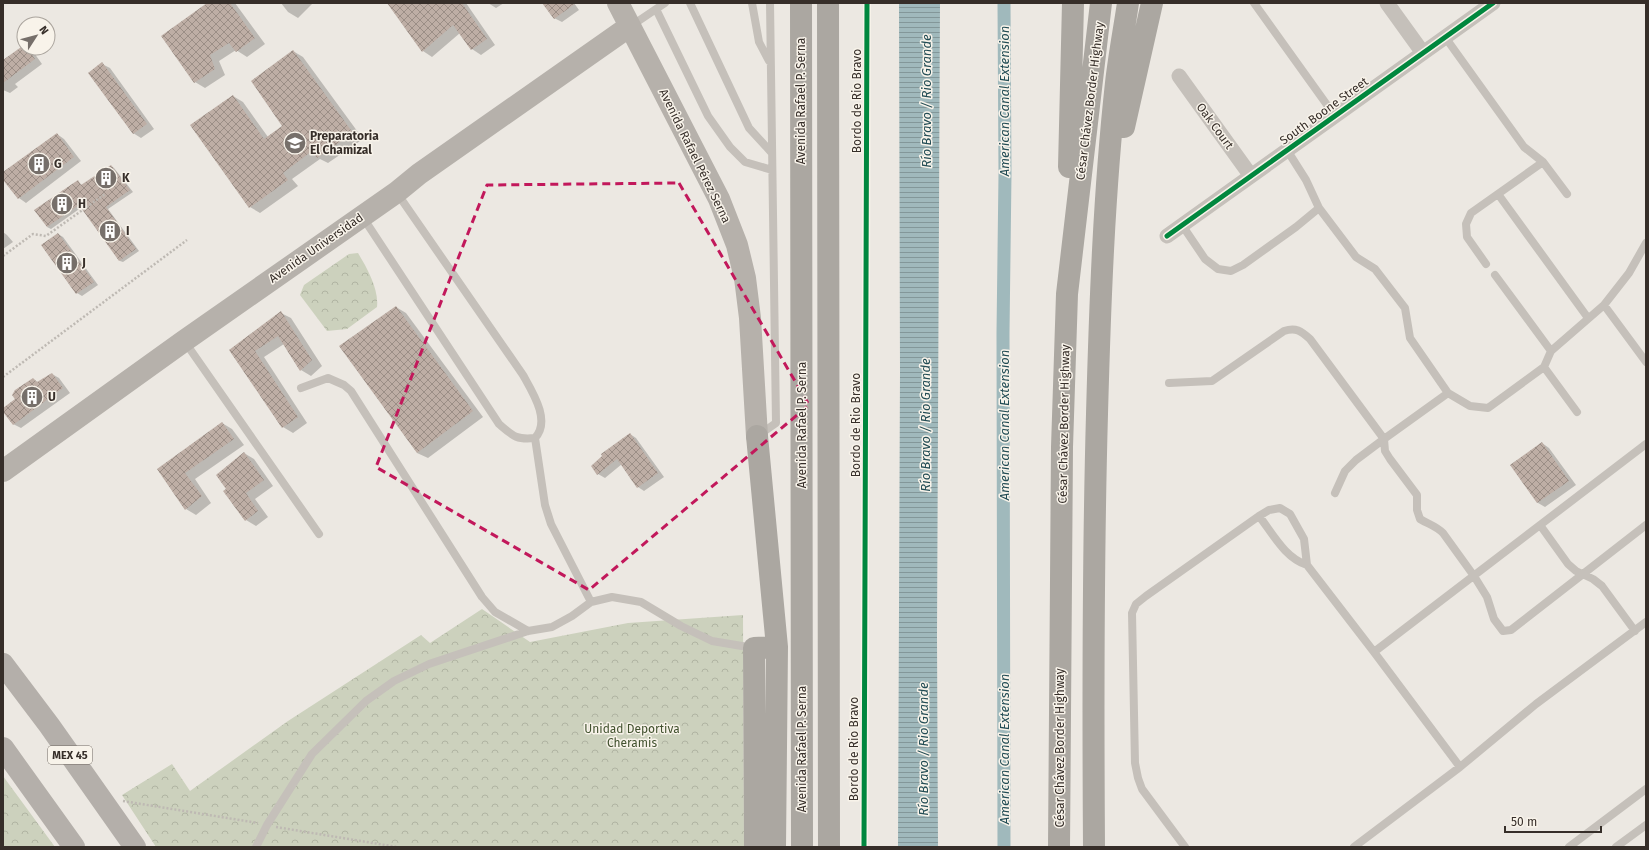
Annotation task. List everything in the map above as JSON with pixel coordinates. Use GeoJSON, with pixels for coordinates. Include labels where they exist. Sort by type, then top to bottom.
{"type":"FeatureCollection","features":[{"type":"Feature","properties":{"kind":"highway","name":"Avenida Rafael P. Serna"},"geometry":{"type":"LineString","coordinates":[[801,3],[802,847]]}},
{"type":"Feature","properties":{"kind":"highway"},"geometry":{"type":"LineString","coordinates":[[828,3],[829,847]]}},
{"type":"Feature","properties":{"kind":"highway"},"geometry":{"type":"LineString","coordinates":[[1067,294],[1073,3]]}},
{"type":"Feature","properties":{"kind":"highway","name":"César Chávez Border Highway"},"geometry":{"type":"LineString","coordinates":[[1060,847],[1059,680],[1062,447],[1067,294],[1101,3]]}},
{"type":"Feature","properties":{"kind":"highway","name":"César Chávez Border Highway"},"geometry":{"type":"LineString","coordinates":[[1094,847],[1092,718],[1095,467],[1099,334],[1106,206],[1116,82],[1128,3]]}},
{"type":"Feature","properties":{"kind":"highway"},"geometry":{"type":"LineString","coordinates":[[1106,206],[1152,3]]}},
{"type":"Feature","properties":{"kind":"highway"},"geometry":{"type":"LineString","coordinates":[[757,436],[777,647],[775,847]]}},
{"type":"Feature","properties":{"kind":"highway"},"geometry":{"type":"LineString","coordinates":[[755,847],[754,648],[777,647]]}},
{"type":"Feature","properties":{"kind":"main road","name":"Avenida Rafael Pérez Serna"},"geometry":{"type":"LineString","coordinates":[[618,3],[719,199],[737,245],[745,278],[750,318],[757,436]]}},
{"type":"Feature","properties":{"kind":"main road","name":"Avenida Universidad"},"geometry":{"type":"LineString","coordinates":[[3,472],[184,341],[630,26]]}},
{"type":"Feature","properties":{"kind":"main road","name":"MEX 45"},"geometry":{"type":"LineString","coordinates":[[3,664],[66,749],[135,847]]}},
{"type":"Feature","properties":{"kind":"main road"},"geometry":{"type":"LineString","coordinates":[[3,748],[74,847]]}},
{"type":"Feature","properties":{"kind":"street"},"geometry":{"type":"LineString","coordinates":[[1387,3],[1423,53]]}},
{"type":"Feature","properties":{"kind":"street","name":"South Boone Street"},"geometry":{"type":"LineString","coordinates":[[1166,236],[1493,3]]}},
{"type":"Feature","properties":{"kind":"street","name":"Oak Court"},"geometry":{"type":"LineString","coordinates":[[1179,76],[1251,176]]}},
{"type":"Feature","properties":{"kind":"lane"},"geometry":{"type":"LineString","coordinates":[[630,26],[665,3]]}},
{"type":"Feature","properties":{"kind":"lane"},"geometry":{"type":"LineString","coordinates":[[690,3],[749,128],[771,152]]}},
{"type":"Feature","properties":{"kind":"lane"},"geometry":{"type":"LineString","coordinates":[[752,3],[759,42],[770,62]]}},
{"type":"Feature","properties":{"kind":"lane"},"geometry":{"type":"LineString","coordinates":[[757,436],[776,423],[770,3]]}},
{"type":"Feature","properties":{"kind":"lane"},"geometry":{"type":"LineString","coordinates":[[1254,3],[1335,116]]}},
{"type":"Feature","properties":{"kind":"lane"},"geometry":{"type":"LineString","coordinates":[[656,9],[708,116],[730,147],[745,162],[772,170]]}},
{"type":"Feature","properties":{"kind":"lane"},"geometry":{"type":"LineString","coordinates":[[1445,37],[1524,148],[1543,162],[1567,194]]}},
{"type":"Feature","properties":{"kind":"lane"},"geometry":{"type":"LineString","coordinates":[[1287,150],[1306,180],[1319,208],[1356,257],[1375,269],[1405,308],[1410,338],[1448,393],[1470,406],[1488,408],[1544,367],[1551,351],[1604,305],[1643,258],[1646,243]]}},
{"type":"Feature","properties":{"kind":"lane"},"geometry":{"type":"LineString","coordinates":[[1486,264],[1467,237],[1466,224],[1471,213],[1543,162]]}},
{"type":"Feature","properties":{"kind":"lane"},"geometry":{"type":"LineString","coordinates":[[362,216],[499,424],[522,440],[535,438],[540,432],[542,422],[535,398],[523,375],[397,192]]}},
{"type":"Feature","properties":{"kind":"lane"},"geometry":{"type":"LineString","coordinates":[[1498,194],[1588,318]]}},
{"type":"Feature","properties":{"kind":"lane"},"geometry":{"type":"LineString","coordinates":[[1182,225],[1205,259],[1218,269],[1231,271],[1243,265],[1296,227],[1319,208]]}},
{"type":"Feature","properties":{"kind":"lane"},"geometry":{"type":"LineString","coordinates":[[1495,275],[1551,351]]}},
{"type":"Feature","properties":{"kind":"lane"},"geometry":{"type":"LineString","coordinates":[[1604,305],[1646,362]]}},
{"type":"Feature","properties":{"kind":"lane"},"geometry":{"type":"LineString","coordinates":[[1169,383],[1212,382],[1284,331],[1292,328],[1301,331],[1310,338],[1384,439],[1385,451],[1417,495],[1417,510],[1420,519],[1437,527],[1443,533],[1487,597],[1494,619],[1503,631],[1511,630],[1646,525]]}},
{"type":"Feature","properties":{"kind":"lane"},"geometry":{"type":"LineString","coordinates":[[184,341],[319,534]]}},
{"type":"Feature","properties":{"kind":"lane"},"geometry":{"type":"LineString","coordinates":[[1544,367],[1577,412]]}},
{"type":"Feature","properties":{"kind":"lane"},"geometry":{"type":"LineString","coordinates":[[301,388],[328,378],[344,385],[351,391],[482,597],[495,612],[528,631]]}},
{"type":"Feature","properties":{"kind":"lane"},"geometry":{"type":"LineString","coordinates":[[1335,493],[1345,471],[1356,460],[1448,393]]}},
{"type":"Feature","properties":{"kind":"lane"},"geometry":{"type":"LineString","coordinates":[[535,438],[545,506],[551,524],[591,602]]}},
{"type":"Feature","properties":{"kind":"lane"},"geometry":{"type":"LineString","coordinates":[[1374,652],[1646,444]]}},
{"type":"Feature","properties":{"kind":"lane"},"geometry":{"type":"LineString","coordinates":[[1186,847],[1142,789],[1138,778],[1135,763],[1132,613],[1136,604],[1146,596],[1269,510],[1280,508],[1290,514],[1304,539],[1307,565],[1460,767]]}},
{"type":"Feature","properties":{"kind":"lane"},"geometry":{"type":"LineString","coordinates":[[1259,516],[1289,556],[1298,562],[1307,565]]}},
{"type":"Feature","properties":{"kind":"lane"},"geometry":{"type":"LineString","coordinates":[[1540,526],[1568,564],[1576,571],[1594,579],[1602,586],[1635,631]]}},
{"type":"Feature","properties":{"kind":"lane"},"geometry":{"type":"LineString","coordinates":[[256,847],[267,825],[312,754],[366,701],[394,681],[429,664],[528,631],[552,627],[572,616],[591,602],[612,597],[641,602],[680,626],[712,641],[754,648]]}},
{"type":"Feature","properties":{"kind":"lane"},"geometry":{"type":"LineString","coordinates":[[1354,847],[1460,767],[1536,704],[1646,622]]}},
{"type":"Feature","properties":{"kind":"lane"},"geometry":{"type":"LineString","coordinates":[[1568,847],[1646,788]]}},
{"type":"Feature","properties":{"kind":"lane"},"geometry":{"type":"LineString","coordinates":[[1616,847],[1646,824]]}},
{"type":"Feature","properties":{"kind":"path"},"geometry":{"type":"LineString","coordinates":[[3,256],[33,234],[46,236],[105,194]]}},
{"type":"Feature","properties":{"kind":"path"},"geometry":{"type":"LineString","coordinates":[[3,377],[187,240]]}},
{"type":"Feature","properties":{"kind":"highlighted area"},"geometry":{"type":"Polygon","coordinates":[[[679,183],[809,405],[589,590],[376,467],[487,185],[679,183]]]}},
{"type":"Feature","properties":{"kind":"green space"},"geometry":{"type":"Polygon","coordinates":[[[358,253],[374,286],[377,307],[347,329],[327,331],[300,295],[304,285],[349,254],[358,253]]]}},
{"type":"Feature","properties":{"kind":"green space","name":"Unidad Deportiva Cheramis"},"geometry":{"type":"Polygon","coordinates":[[[482,609],[530,642],[628,623],[743,615],[744,847],[156,847],[122,795],[172,764],[190,791],[288,721],[421,635],[430,643],[482,609]]]}},
{"type":"Feature","properties":{"kind":"green space"},"geometry":{"type":"Polygon","coordinates":[[[3,776],[55,847],[3,847],[3,776]]]}},
{"type":"Feature","properties":{"kind":"water","name":"Río Bravo / Rio Grande"},"geometry":{"type":"Polygon","coordinates":[[[899,3],[940,3],[937,636],[938,847],[898,847],[900,371],[899,3]]]}},
{"type":"Feature","properties":{"kind":"building"},"geometry":{"type":"Polygon","coordinates":[[[207,3],[230,3],[255,38],[236,52],[229,43],[210,55],[215,69],[194,83],[161,36],[207,3]]]}},
{"type":"Feature","properties":{"kind":"building"},"geometry":{"type":"Polygon","coordinates":[[[387,3],[462,3],[487,39],[471,50],[453,25],[422,52],[387,3]]]}},
{"type":"Feature","properties":{"kind":"building"},"geometry":{"type":"Polygon","coordinates":[[[542,3],[576,3],[554,19],[542,3]]]}},
{"type":"Feature","properties":{"kind":"building"},"geometry":{"type":"Polygon","coordinates":[[[293,50],[353,133],[317,158],[312,151],[283,173],[288,180],[249,208],[190,125],[233,95],[264,139],[282,126],[251,81],[293,50]]]}},
{"type":"Feature","properties":{"kind":"building"},"geometry":{"type":"Polygon","coordinates":[[[16,51],[16,56],[33,56],[35,59],[3,83],[3,60],[16,51]]]}},
{"type":"Feature","properties":{"kind":"building"},"geometry":{"type":"Polygon","coordinates":[[[102,62],[147,124],[133,134],[88,73],[102,62]]]}},
{"type":"Feature","properties":{"kind":"building","name":"G"},"geometry":{"type":"Polygon","coordinates":[[[57,133],[74,157],[18,199],[3,180],[3,172],[57,133]]]}},
{"type":"Feature","properties":{"kind":"building"},"geometry":{"type":"Polygon","coordinates":[[[111,165],[130,190],[106,207],[136,249],[119,261],[79,205],[47,227],[34,210],[78,180],[81,185],[111,165]]]}},
{"type":"Feature","properties":{"kind":"building","name":"J"},"geometry":{"type":"Polygon","coordinates":[[[58,233],[94,282],[76,294],[41,245],[58,233]]]}},
{"type":"Feature","properties":{"kind":"building"},"geometry":{"type":"Polygon","coordinates":[[[396,306],[473,411],[417,453],[339,346],[396,306]]]}},
{"type":"Feature","properties":{"kind":"building"},"geometry":{"type":"Polygon","coordinates":[[[281,311],[312,360],[300,371],[278,336],[255,351],[298,417],[282,428],[229,350],[281,311]]]}},
{"type":"Feature","properties":{"kind":"building","name":"U"},"geometry":{"type":"Polygon","coordinates":[[[52,373],[63,388],[13,425],[3,412],[3,408],[15,399],[12,395],[15,390],[33,378],[37,382],[52,373]]]}},
{"type":"Feature","properties":{"kind":"building"},"geometry":{"type":"Polygon","coordinates":[[[222,422],[234,439],[185,473],[202,496],[185,510],[157,469],[222,422]]]}},
{"type":"Feature","properties":{"kind":"building"},"geometry":{"type":"Polygon","coordinates":[[[630,433],[658,473],[637,488],[617,459],[597,475],[591,466],[602,456],[601,454],[630,433]]]}},
{"type":"Feature","properties":{"kind":"building"},"geometry":{"type":"Polygon","coordinates":[[[1542,442],[1569,481],[1537,503],[1510,465],[1542,442]]]}},
{"type":"Feature","properties":{"kind":"building"},"geometry":{"type":"Polygon","coordinates":[[[244,452],[264,480],[246,493],[258,511],[245,521],[223,491],[226,489],[216,475],[244,452]]]}},
{"type":"Feature","properties":{"kind":"waterway","name":"American Canal Extension"},"geometry":{"type":"LineString","coordinates":[[1004,3],[1004,847]]}},
{"type":"Feature","properties":{"kind":"cycle path","name":"Bordo de Rio Bravo"},"geometry":{"type":"LineString","coordinates":[[864,847],[867,3]]}},
{"type":"Feature","properties":{"kind":"cycle path"},"geometry":{"type":"LineString","coordinates":[[1167,236],[1493,3]]}},
{"type":"Feature","properties":{"kind":"place","name":"Preparatoria El Chamizal"},"geometry":{"type":"Point","coordinates":[295,143]}},
{"type":"Feature","properties":{"kind":"place","name":"G"},"geometry":{"type":"Point","coordinates":[39,164]}},
{"type":"Feature","properties":{"kind":"place","name":"K"},"geometry":{"type":"Point","coordinates":[106,178]}},
{"type":"Feature","properties":{"kind":"place","name":"H"},"geometry":{"type":"Point","coordinates":[62,204]}},
{"type":"Feature","properties":{"kind":"place","name":"I"},"geometry":{"type":"Point","coordinates":[110,231]}},
{"type":"Feature","properties":{"kind":"place","name":"J"},"geometry":{"type":"Point","coordinates":[67,263]}},
{"type":"Feature","properties":{"kind":"place","name":"U"},"geometry":{"type":"Point","coordinates":[32,397]}}]}
